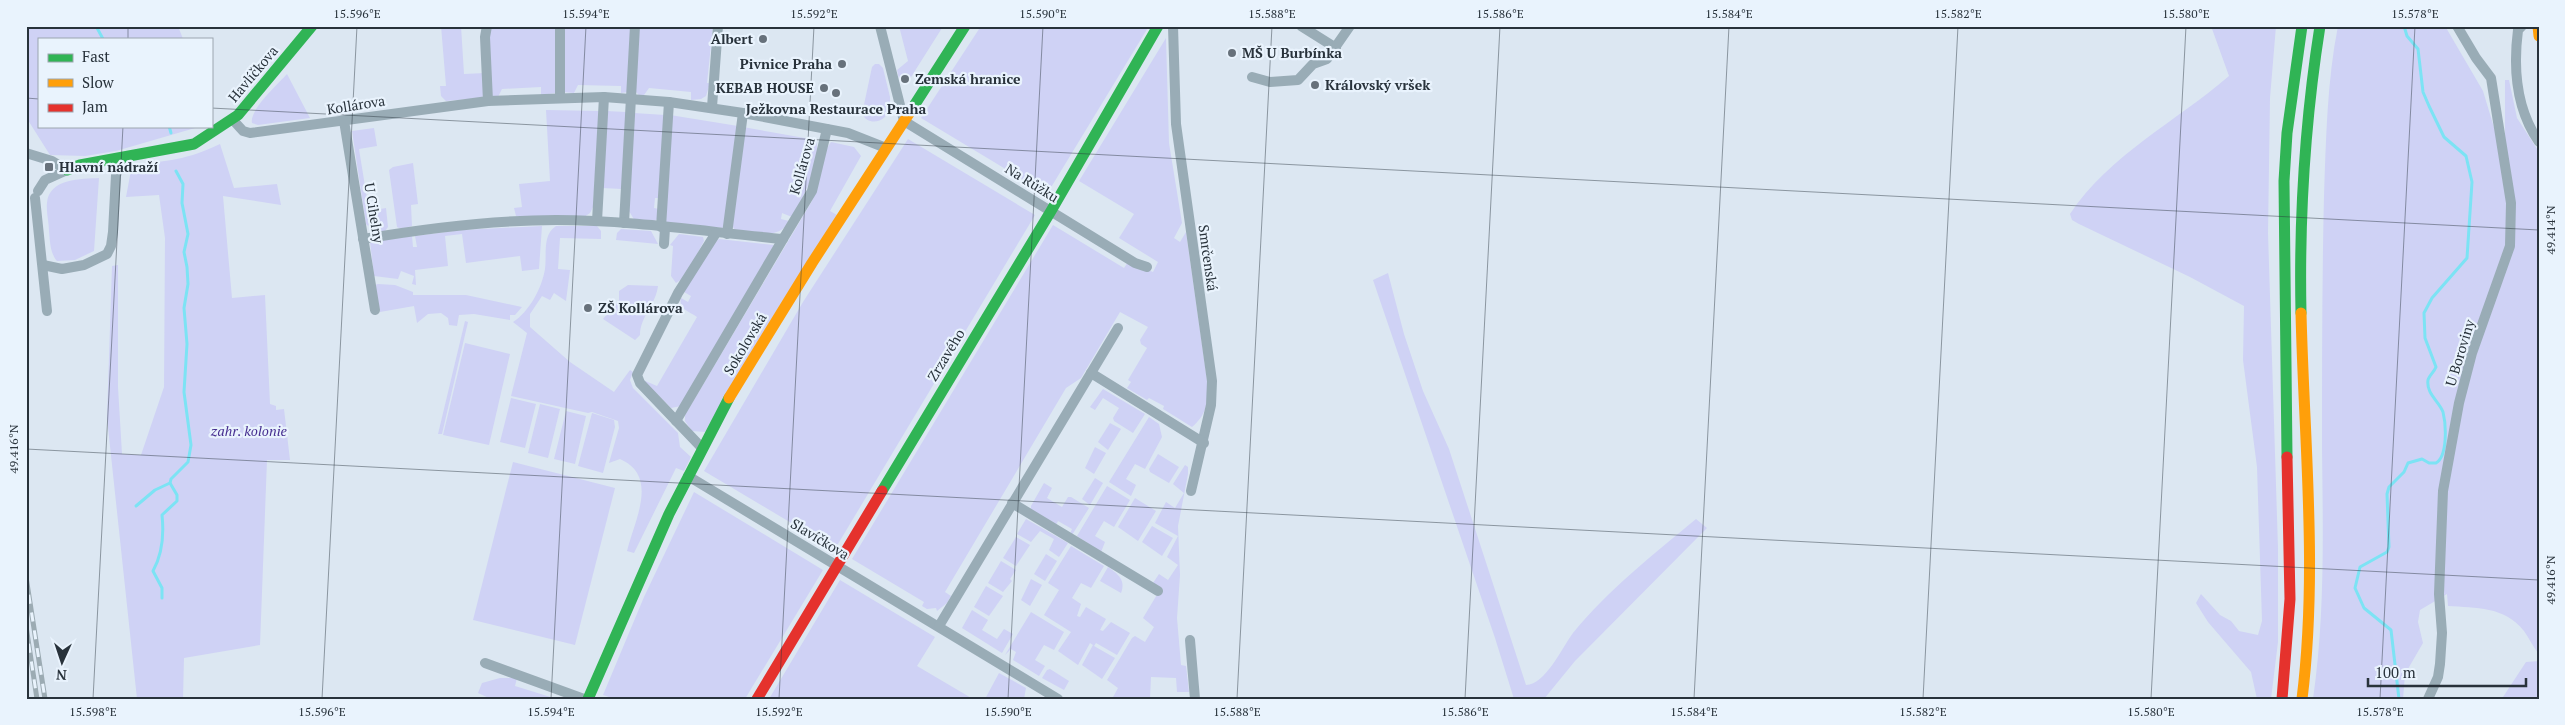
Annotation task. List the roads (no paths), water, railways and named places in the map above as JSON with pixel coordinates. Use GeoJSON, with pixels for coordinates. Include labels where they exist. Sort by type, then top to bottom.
{"type":"FeatureCollection","features":[{"type":"Feature","properties":{"kind":"main road","name":"Havlíčkova"},"geometry":{"type":"LineString","coordinates":[[67,170],[80,165],[194,144],[233,120],[301,31],[312,26]]}},
{"type":"Feature","properties":{"kind":"main road","name":"Sokolovská"},"geometry":{"type":"LineString","coordinates":[[588,699],[638,579],[702,448],[748,366],[965,26]]}},
{"type":"Feature","properties":{"kind":"main road","name":"Zrzavého"},"geometry":{"type":"LineString","coordinates":[[757,699],[1051,211],[1158,26]]}},
{"type":"Feature","properties":{"kind":"main road"},"geometry":{"type":"LineString","coordinates":[[2282,699],[2290,599],[2285,393],[2284,181],[2287,134],[2302,26]]}},
{"type":"Feature","properties":{"kind":"main road"},"geometry":{"type":"LineString","coordinates":[[2302,699],[2312,584],[2312,526],[2304,395],[2302,185],[2308,95],[2320,26]]}},
{"type":"Feature","properties":{"kind":"main road"},"geometry":{"type":"LineString","coordinates":[[2538,26],[2539,36]]}},
{"type":"Feature","properties":{"kind":"street"},"geometry":{"type":"LineString","coordinates":[[487,26],[484,37],[488,101]]}},
{"type":"Feature","properties":{"kind":"street"},"geometry":{"type":"LineString","coordinates":[[560,26],[560,98]]}},
{"type":"Feature","properties":{"kind":"street"},"geometry":{"type":"LineString","coordinates":[[624,223],[635,26]]}},
{"type":"Feature","properties":{"kind":"street"},"geometry":{"type":"LineString","coordinates":[[712,107],[718,26]]}},
{"type":"Feature","properties":{"kind":"street"},"geometry":{"type":"LineString","coordinates":[[880,26],[904,120]]}},
{"type":"Feature","properties":{"kind":"street","name":"Smrčenská"},"geometry":{"type":"LineString","coordinates":[[1173,26],[1176,124],[1212,381],[1211,405],[1204,443],[1191,491]]}},
{"type":"Feature","properties":{"kind":"street"},"geometry":{"type":"LineString","coordinates":[[1300,26],[1336,48]]}},
{"type":"Feature","properties":{"kind":"street"},"geometry":{"type":"LineString","coordinates":[[1252,77],[1270,82],[1298,80],[1313,64],[1327,59],[1350,26]]}},
{"type":"Feature","properties":{"kind":"street","name":"U Boroviny"},"geometry":{"type":"LineString","coordinates":[[2428,699],[2438,677],[2440,664],[2442,633],[2439,594],[2442,491],[2459,403],[2472,354],[2510,246],[2511,203],[2491,78],[2476,58],[2457,26]]}},
{"type":"Feature","properties":{"kind":"street"},"geometry":{"type":"LineString","coordinates":[[2522,26],[2518,30],[2517,40],[2516,74],[2518,90],[2527,125],[2539,142]]}},
{"type":"Feature","properties":{"kind":"street","name":"Kollárova"},"geometry":{"type":"LineString","coordinates":[[233,120],[243,131],[250,133],[488,101],[560,98],[632,99],[712,107],[848,132],[886,148]]}},
{"type":"Feature","properties":{"kind":"street"},"geometry":{"type":"LineString","coordinates":[[597,221],[604,98]]}},
{"type":"Feature","properties":{"kind":"street"},"geometry":{"type":"LineString","coordinates":[[664,244],[663,228],[669,102]]}},
{"type":"Feature","properties":{"kind":"street"},"geometry":{"type":"LineString","coordinates":[[727,234],[743,113]]}},
{"type":"Feature","properties":{"kind":"street","name":"Na Růžku"},"geometry":{"type":"LineString","coordinates":[[904,120],[1134,263],[1147,267]]}},
{"type":"Feature","properties":{"kind":"street","name":"U Cihelny"},"geometry":{"type":"LineString","coordinates":[[344,121],[375,310]]}},
{"type":"Feature","properties":{"kind":"street","name":"Kollárova"},"geometry":{"type":"LineString","coordinates":[[783,239],[812,191],[827,129]]}},
{"type":"Feature","properties":{"kind":"street"},"geometry":{"type":"LineString","coordinates":[[26,153],[52,161],[67,170]]}},
{"type":"Feature","properties":{"kind":"street"},"geometry":{"type":"LineString","coordinates":[[43,264],[62,269],[94,262],[107,254],[111,246],[113,232],[116,175],[124,157]]}},
{"type":"Feature","properties":{"kind":"street","name":"Havlíčkova"},"geometry":{"type":"LineString","coordinates":[[47,311],[41,273],[43,264],[36,194],[45,180],[67,170]]}},
{"type":"Feature","properties":{"kind":"street"},"geometry":{"type":"LineString","coordinates":[[364,239],[444,226],[498,221],[597,221],[783,239]]}},
{"type":"Feature","properties":{"kind":"street"},"geometry":{"type":"LineString","coordinates":[[702,448],[640,383],[637,374],[682,287],[716,233]]}},
{"type":"Feature","properties":{"kind":"street","name":"Sokolovská"},"geometry":{"type":"LineString","coordinates":[[676,421],[783,239]]}},
{"type":"Feature","properties":{"kind":"street"},"geometry":{"type":"LineString","coordinates":[[939,626],[1118,328]]}},
{"type":"Feature","properties":{"kind":"street"},"geometry":{"type":"LineString","coordinates":[[1091,373],[1204,443]]}},
{"type":"Feature","properties":{"kind":"street","name":"Slavíčkova"},"geometry":{"type":"LineString","coordinates":[[688,476],[1058,699]]}},
{"type":"Feature","properties":{"kind":"street"},"geometry":{"type":"LineString","coordinates":[[1012,503],[1158,591]]}},
{"type":"Feature","properties":{"kind":"street"},"geometry":{"type":"LineString","coordinates":[[1190,640],[1195,699]]}},
{"type":"Feature","properties":{"kind":"street"},"geometry":{"type":"LineString","coordinates":[[485,662],[584,699]]}},
{"type":"Feature","properties":{"kind":"waterway"},"geometry":{"type":"LineString","coordinates":[[96,26],[102,38]]}},
{"type":"Feature","properties":{"kind":"waterway"},"geometry":{"type":"LineString","coordinates":[[2399,699],[2391,630],[2364,608],[2355,588],[2360,567],[2387,552],[2389,547],[2387,494],[2389,487],[2404,472],[2408,463],[2422,459],[2429,463],[2436,463],[2443,454],[2445,439],[2444,417],[2428,385],[2428,380],[2436,367],[2425,338],[2424,313],[2432,298],[2467,258],[2472,182],[2466,156],[2444,137],[2429,106],[2423,92],[2418,49],[2407,36],[2404,26]]}},
{"type":"Feature","properties":{"kind":"waterway"},"geometry":{"type":"LineString","coordinates":[[170,128],[171,133]]}},
{"type":"Feature","properties":{"kind":"waterway"},"geometry":{"type":"LineString","coordinates":[[162,598],[162,588],[153,571],[162,544],[162,515],[177,501],[177,495],[170,483],[171,479],[188,462],[191,445],[184,392],[187,344],[184,308],[188,284],[184,252],[188,234],[182,203],[183,184],[176,171]]}},
{"type":"Feature","properties":{"kind":"waterway"},"geometry":{"type":"LineString","coordinates":[[136,506],[155,490],[170,483]]}},
{"type":"Feature","properties":{"kind":"railway"},"geometry":{"type":"LineString","coordinates":[[26,577],[45,699]]}},
{"type":"Feature","properties":{"kind":"railway"},"geometry":{"type":"LineString","coordinates":[[26,626],[37,699]]}},
{"type":"Feature","properties":{"kind":"place","name":"Albert"},"geometry":{"type":"Point","coordinates":[763,39]}},
{"type":"Feature","properties":{"kind":"place","name":"MŠ U Burbínka"},"geometry":{"type":"Point","coordinates":[1232,53]}},
{"type":"Feature","properties":{"kind":"place","name":"Pivnice Praha"},"geometry":{"type":"Point","coordinates":[842,64]}},
{"type":"Feature","properties":{"kind":"place","name":"Zemská hranice"},"geometry":{"type":"Point","coordinates":[905,79]}},
{"type":"Feature","properties":{"kind":"place","name":"Královský vršek"},"geometry":{"type":"Point","coordinates":[1315,85]}},
{"type":"Feature","properties":{"kind":"place","name":"KEBAB HOUSE"},"geometry":{"type":"Point","coordinates":[824,88]}},
{"type":"Feature","properties":{"kind":"place","name":"Ježkovna Restaurace Praha"},"geometry":{"type":"Point","coordinates":[836,93]}},
{"type":"Feature","properties":{"kind":"place","name":"Hlavní nádraží"},"geometry":{"type":"Point","coordinates":[49,167]}},
{"type":"Feature","properties":{"kind":"place","name":"ZŠ Kollárova"},"geometry":{"type":"Point","coordinates":[588,308]}},
{"type":"Feature","properties":{"kind":"park label","name":"zahr. kolonie"},"geometry":{"type":"Point","coordinates":[249,431]}}]}
